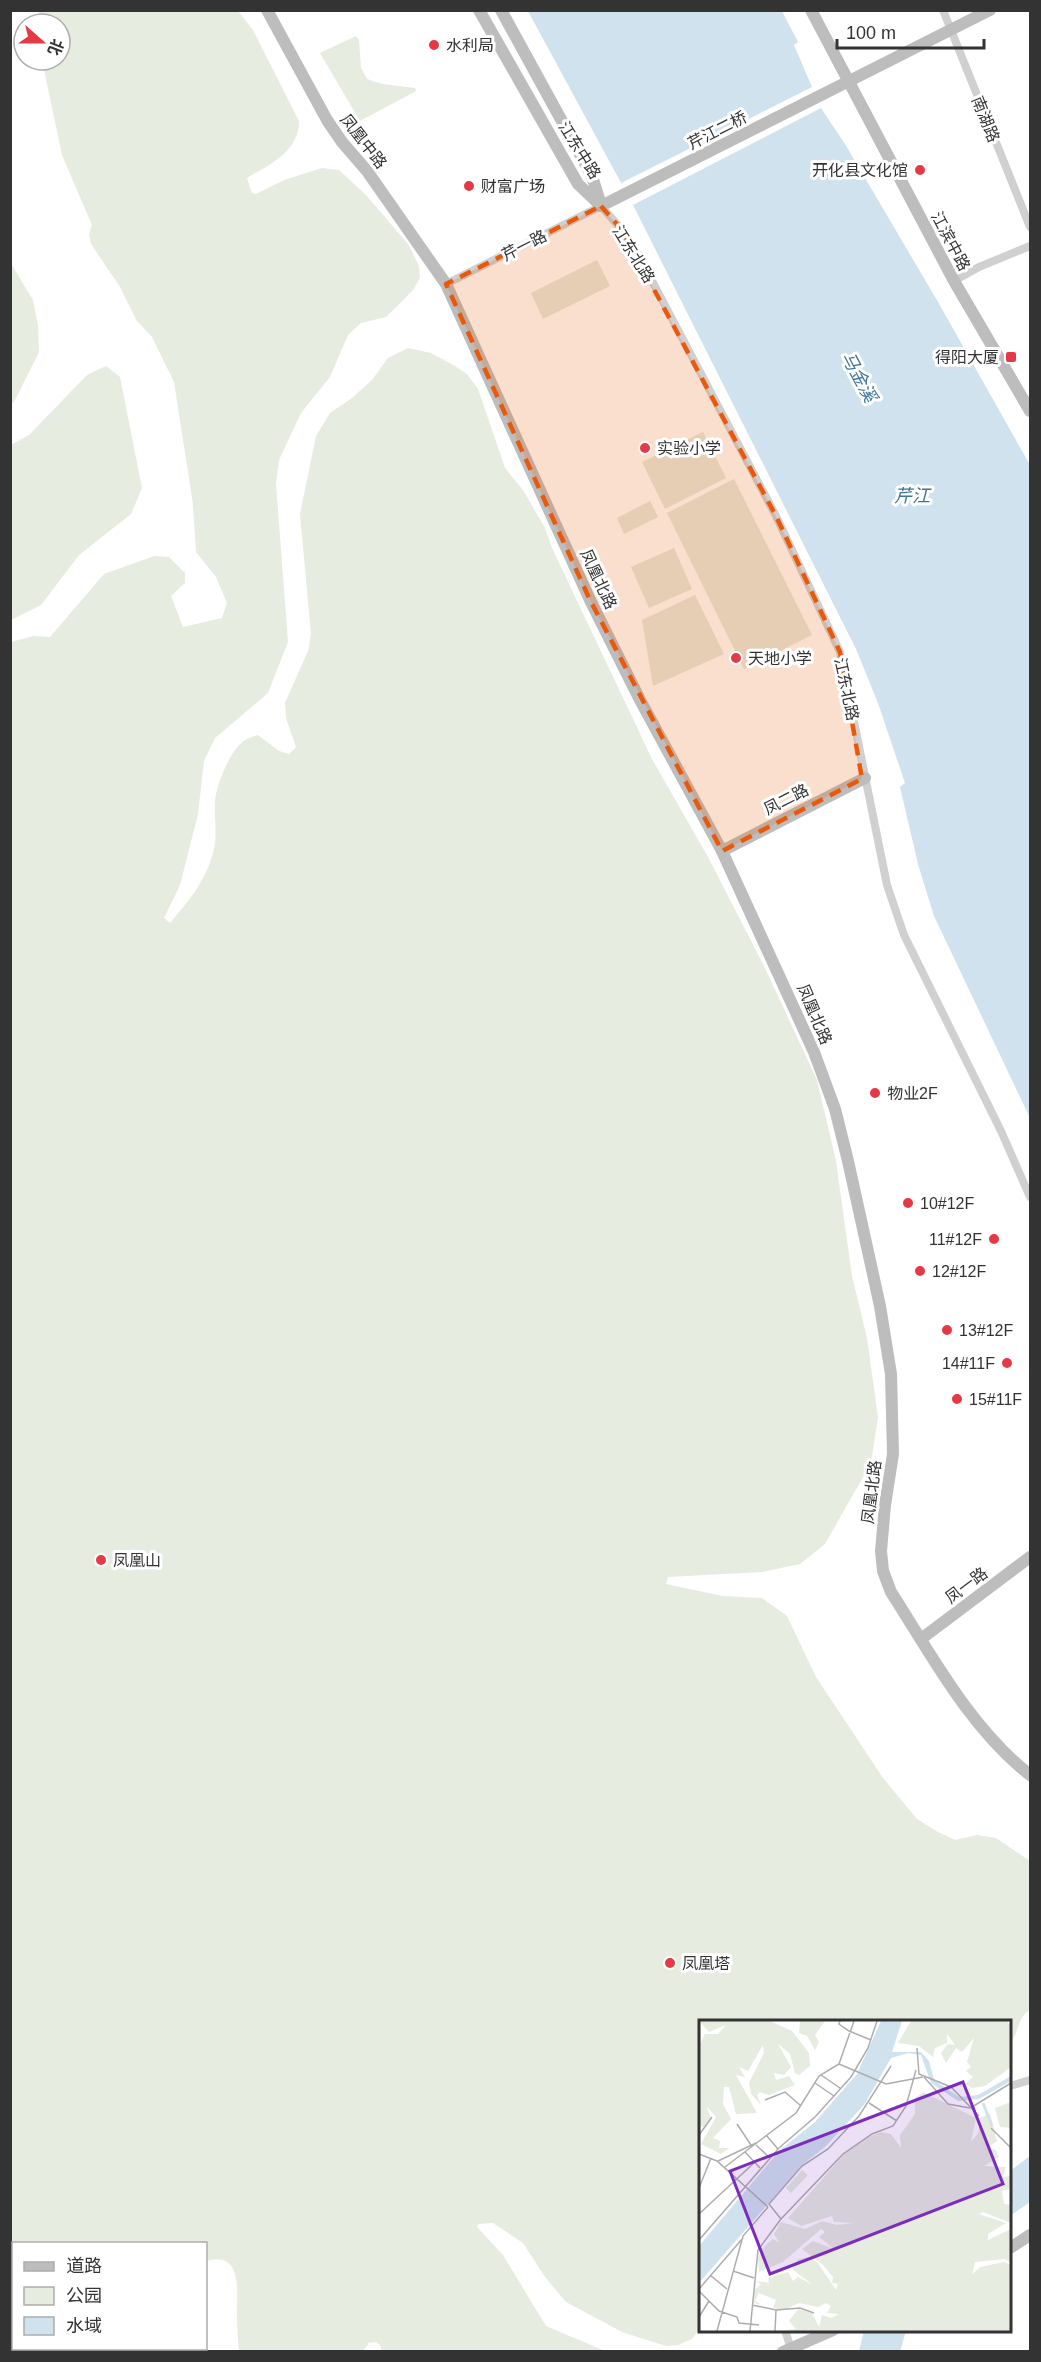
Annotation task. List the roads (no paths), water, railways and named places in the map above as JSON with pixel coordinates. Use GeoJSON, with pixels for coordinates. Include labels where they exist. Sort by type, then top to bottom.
{"type":"FeatureCollection","features":[{"type":"Feature","properties":{"kind":"street","name":"凤凰中路"},"geometry":{"type":"LineString","coordinates":[[265,10],[327,120],[367,171],[446,284]]}},
{"type":"Feature","properties":{"kind":"street","name":"江东中路"},"geometry":{"type":"LineString","coordinates":[[479,10],[578,184],[601,206]]}},
{"type":"Feature","properties":{"kind":"street","name":"江东中路"},"geometry":{"type":"LineString","coordinates":[[501,10],[592,176],[601,206]]}},
{"type":"Feature","properties":{"kind":"street","name":"江滨中路"},"geometry":{"type":"LineString","coordinates":[[811,10],[954,281],[1027,396],[1030,411]]}},
{"type":"Feature","properties":{"kind":"street","name":"南湖路"},"geometry":{"type":"LineString","coordinates":[[943,10],[1030,227]]}},
{"type":"Feature","properties":{"kind":"street","name":"芹江二桥"},"geometry":{"type":"LineString","coordinates":[[601,206],[990,10]]}},
{"type":"Feature","properties":{"kind":"street","name":"芹一路"},"geometry":{"type":"LineString","coordinates":[[446,284],[601,206]]}},
{"type":"Feature","properties":{"kind":"street","name":"江东北路"},"geometry":{"type":"LineString","coordinates":[[601,206],[622,230],[639,256],[776,516],[840,652],[887,885],[904,935],[1001,1131],[1030,1197]]}},
{"type":"Feature","properties":{"kind":"street"},"geometry":{"type":"LineString","coordinates":[[954,281],[979,267],[1030,246]]}},
{"type":"Feature","properties":{"kind":"street","name":"凤凰北路"},"geometry":{"type":"LineString","coordinates":[[446,284],[590,600],[640,700],[722,851],[814,1052],[835,1109],[880,1306],[891,1374],[893,1454],[881,1551],[883,1572],[891,1592],[980,1727],[1030,1775]]}},
{"type":"Feature","properties":{"kind":"street","name":"凤二路"},"geometry":{"type":"LineString","coordinates":[[722,851],[865,777]]}},
{"type":"Feature","properties":{"kind":"street","name":"凤一路"},"geometry":{"type":"LineString","coordinates":[[921,1639],[1030,1557]]}},
{"type":"Feature","properties":{"kind":"street"},"geometry":{"type":"LineString","coordinates":[[1011,2086],[1030,2080]]}},
{"type":"Feature","properties":{"kind":"street"},"geometry":{"type":"LineString","coordinates":[[1011,2247],[1030,2235]]}},
{"type":"Feature","properties":{"kind":"street"},"geometry":{"type":"LineString","coordinates":[[785,2332],[788,2351],[831,2332]]}},
{"type":"Feature","properties":{"kind":"water","name":"芹江"},"geometry":{"type":"Polygon","coordinates":[[[528,11],[782,11],[798,42],[794,45],[821,108],[845,144],[938,302],[1030,465],[1030,1118],[934,916],[918,864],[900,787],[905,783],[878,703],[856,649],[633,205],[528,11]]]}},
{"type":"Feature","properties":{"kind":"water"},"geometry":{"type":"Polygon","coordinates":[[[1030,2156],[1030,2202],[1011,2215],[1011,2170],[1030,2156]]]}},
{"type":"Feature","properties":{"kind":"water"},"geometry":{"type":"Polygon","coordinates":[[[864,2332],[906,2332],[900,2351],[859,2351],[864,2332]]]}},
{"type":"Feature","properties":{"kind":"place","name":"水利局"},"geometry":{"type":"Point","coordinates":[434,45]}},
{"type":"Feature","properties":{"kind":"place","name":"开化县文化馆"},"geometry":{"type":"Point","coordinates":[920,170]}},
{"type":"Feature","properties":{"kind":"place","name":"财富广场"},"geometry":{"type":"Point","coordinates":[469,186]}},
{"type":"Feature","properties":{"kind":"place","name":"得阳大厦"},"geometry":{"type":"Point","coordinates":[1011,357]}},
{"type":"Feature","properties":{"kind":"place","name":"实验小学"},"geometry":{"type":"Point","coordinates":[645,448]}},
{"type":"Feature","properties":{"kind":"place","name":"天地小学"},"geometry":{"type":"Point","coordinates":[736,658]}},
{"type":"Feature","properties":{"kind":"place","name":"物业2F"},"geometry":{"type":"Point","coordinates":[875,1093]}},
{"type":"Feature","properties":{"kind":"place","name":"10#12F"},"geometry":{"type":"Point","coordinates":[908,1203]}},
{"type":"Feature","properties":{"kind":"place","name":"11#12F"},"geometry":{"type":"Point","coordinates":[994,1239]}},
{"type":"Feature","properties":{"kind":"place","name":"12#12F"},"geometry":{"type":"Point","coordinates":[920,1271]}},
{"type":"Feature","properties":{"kind":"place","name":"13#12F"},"geometry":{"type":"Point","coordinates":[947,1330]}},
{"type":"Feature","properties":{"kind":"place","name":"14#11F"},"geometry":{"type":"Point","coordinates":[1007,1363]}},
{"type":"Feature","properties":{"kind":"place","name":"15#11F"},"geometry":{"type":"Point","coordinates":[957,1399]}},
{"type":"Feature","properties":{"kind":"place","name":"凤凰山"},"geometry":{"type":"Point","coordinates":[101,1560]}},
{"type":"Feature","properties":{"kind":"place","name":"凤凰塔"},"geometry":{"type":"Point","coordinates":[670,1963]}},
{"type":"Feature","properties":{"kind":"water label","name":"马金溪"},"geometry":{"type":"Point","coordinates":[859,377]}}]}
